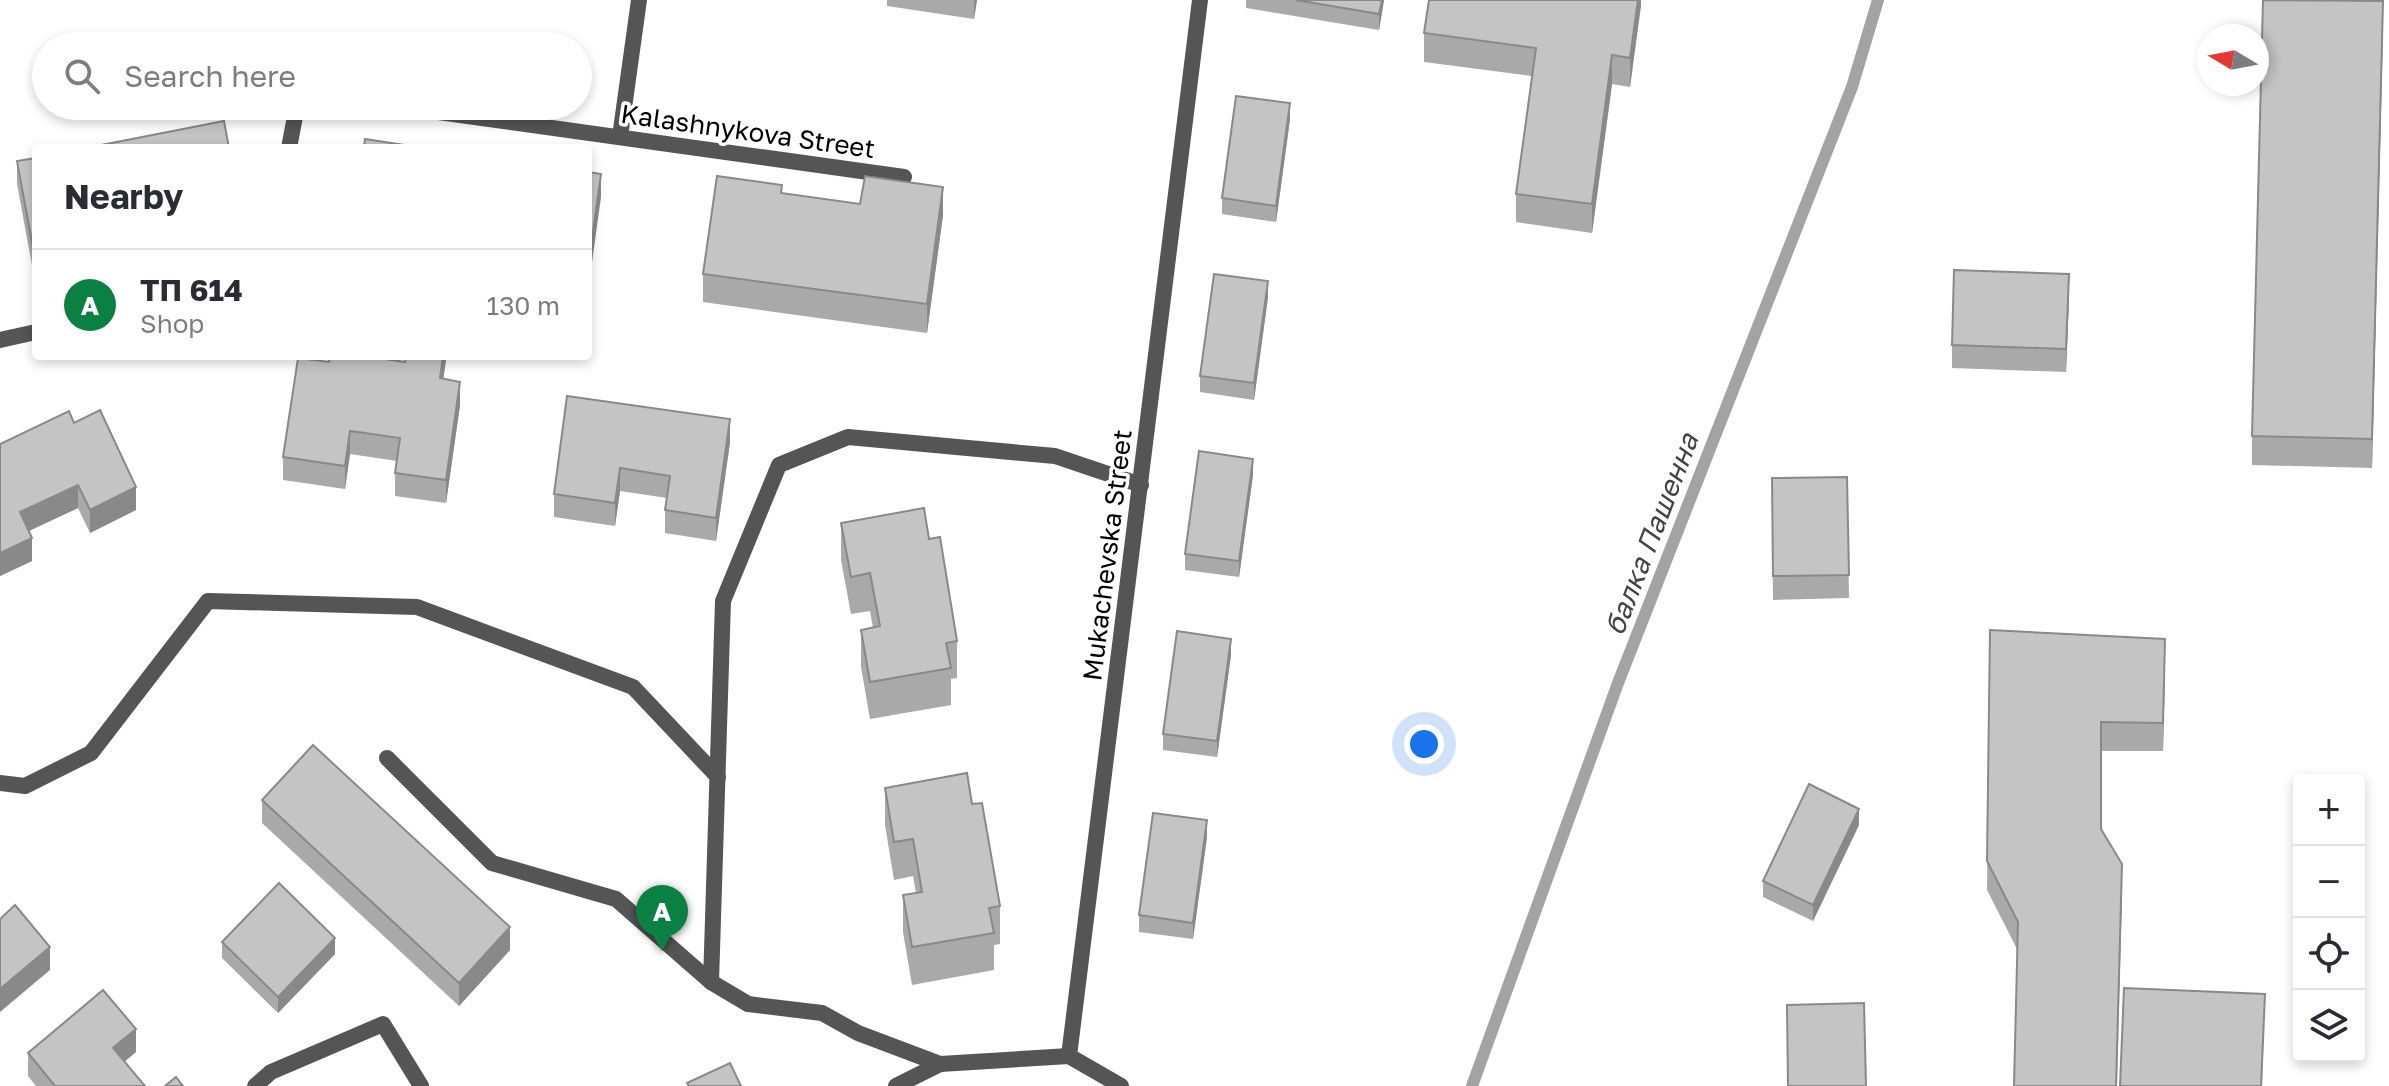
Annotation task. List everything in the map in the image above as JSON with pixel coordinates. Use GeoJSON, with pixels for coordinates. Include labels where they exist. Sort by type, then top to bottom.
{"type":"FeatureCollection","features":[{"type":"Feature","properties":{"kind":"street"},"geometry":{"type":"LineString","coordinates":[[620,137],[639,0]]}},
{"type":"Feature","properties":{"kind":"street","name":"Mukachevska Street"},"geometry":{"type":"LineString","coordinates":[[1069,1056],[1200,0]]}},
{"type":"Feature","properties":{"kind":"street"},"geometry":{"type":"LineString","coordinates":[[290,144],[294,120]]}},
{"type":"Feature","properties":{"kind":"street","name":"Kalashnykova Street"},"geometry":{"type":"LineString","coordinates":[[497,120],[904,177]]}},
{"type":"Feature","properties":{"kind":"street"},"geometry":{"type":"LineString","coordinates":[[0,340],[32,333]]}},
{"type":"Feature","properties":{"kind":"street"},"geometry":{"type":"LineString","coordinates":[[711,982],[723,601],[779,465],[848,437],[1055,456],[1141,485]]}},
{"type":"Feature","properties":{"kind":"street"},"geometry":{"type":"LineString","coordinates":[[0,783],[25,786],[91,753],[208,601],[417,607],[633,687],[718,777]]}},
{"type":"Feature","properties":{"kind":"street"},"geometry":{"type":"LineString","coordinates":[[387,758],[492,863],[616,899],[711,982],[748,1004],[822,1013],[858,1033],[940,1064]]}},
{"type":"Feature","properties":{"kind":"street"},"geometry":{"type":"LineString","coordinates":[[255,1086],[271,1072],[383,1024],[421,1086]]}},
{"type":"Feature","properties":{"kind":"street"},"geometry":{"type":"LineString","coordinates":[[896,1086],[940,1064],[1069,1056],[1121,1086]]}},
{"type":"Feature","properties":{"kind":"building"},"geometry":{"type":"Polygon","coordinates":[[[1296,0],[1382,0],[1379,14],[1296,0]]]}},
{"type":"Feature","properties":{"kind":"building"},"geometry":{"type":"Polygon","coordinates":[[[1429,0],[1638,0],[1630,58],[1612,55],[1592,204],[1516,194],[1536,48],[1424,33],[1429,0]]]}},
{"type":"Feature","properties":{"kind":"building"},"geometry":{"type":"Polygon","coordinates":[[[2263,0],[2383,1],[2372,439],[2252,436],[2261,96],[2269,96],[2269,24],[2262,24],[2263,0]]]}},
{"type":"Feature","properties":{"kind":"building"},"geometry":{"type":"Polygon","coordinates":[[[1236,96],[1290,103],[1276,206],[1222,198],[1236,96]]]}},
{"type":"Feature","properties":{"kind":"building"},"geometry":{"type":"Polygon","coordinates":[[[224,121],[228,144],[106,144],[224,121]]]}},
{"type":"Feature","properties":{"kind":"building"},"geometry":{"type":"Polygon","coordinates":[[[365,139],[398,144],[364,144],[365,139]]]}},
{"type":"Feature","properties":{"kind":"building"},"geometry":{"type":"Polygon","coordinates":[[[32,159],[32,242],[17,161],[32,159]]]}},
{"type":"Feature","properties":{"kind":"building"},"geometry":{"type":"Polygon","coordinates":[[[592,173],[601,174],[592,239],[592,173]]]}},
{"type":"Feature","properties":{"kind":"building"},"geometry":{"type":"Polygon","coordinates":[[[717,176],[782,185],[781,193],[860,204],[865,176],[943,187],[927,304],[703,274],[717,176]]]}},
{"type":"Feature","properties":{"kind":"building"},"geometry":{"type":"Polygon","coordinates":[[[1954,270],[2069,274],[2066,349],[1952,345],[1954,270]]]}},
{"type":"Feature","properties":{"kind":"building"},"geometry":{"type":"Polygon","coordinates":[[[1214,274],[1268,281],[1254,383],[1200,376],[1214,274]]]}},
{"type":"Feature","properties":{"kind":"building"},"geometry":{"type":"Polygon","coordinates":[[[298,360],[442,360],[440,378],[460,382],[446,480],[395,473],[400,438],[350,431],[345,466],[283,457],[298,360]]]}},
{"type":"Feature","properties":{"kind":"building"},"geometry":{"type":"Polygon","coordinates":[[[567,396],[730,419],[716,518],[665,510],[670,476],[620,468],[615,503],[554,494],[567,396]]]}},
{"type":"Feature","properties":{"kind":"building"},"geometry":{"type":"Polygon","coordinates":[[[100,410],[136,487],[90,510],[78,485],[20,512],[32,538],[0,553],[0,444],[69,411],[74,423],[100,410]]]}},
{"type":"Feature","properties":{"kind":"building"},"geometry":{"type":"Polygon","coordinates":[[[1199,451],[1253,459],[1239,561],[1185,554],[1199,451]]]}},
{"type":"Feature","properties":{"kind":"building"},"geometry":{"type":"Polygon","coordinates":[[[1847,477],[1849,575],[1773,576],[1772,478],[1847,477]]]}},
{"type":"Feature","properties":{"kind":"building"},"geometry":{"type":"Polygon","coordinates":[[[924,508],[929,539],[940,537],[957,641],[946,643],[951,668],[870,682],[861,630],[880,626],[870,573],[851,577],[841,523],[924,508]]]}},
{"type":"Feature","properties":{"kind":"building"},"geometry":{"type":"Polygon","coordinates":[[[1990,630],[2165,639],[2163,723],[2101,722],[2101,829],[2122,864],[2116,1086],[2014,1086],[2018,922],[1987,861],[1990,630]]]}},
{"type":"Feature","properties":{"kind":"building"},"geometry":{"type":"Polygon","coordinates":[[[1177,631],[1231,639],[1217,741],[1163,734],[1177,631]]]}},
{"type":"Feature","properties":{"kind":"building"},"geometry":{"type":"Polygon","coordinates":[[[313,745],[510,927],[459,983],[262,800],[313,745]]]}},
{"type":"Feature","properties":{"kind":"building"},"geometry":{"type":"Polygon","coordinates":[[[967,773],[972,804],[982,803],[1000,906],[989,908],[994,933],[912,947],[903,895],[922,892],[913,839],[894,842],[885,788],[967,773]]]}},
{"type":"Feature","properties":{"kind":"building"},"geometry":{"type":"Polygon","coordinates":[[[1809,784],[1859,809],[1813,905],[1763,881],[1809,784]]]}},
{"type":"Feature","properties":{"kind":"building"},"geometry":{"type":"Polygon","coordinates":[[[1153,813],[1207,820],[1193,923],[1139,915],[1153,813]]]}},
{"type":"Feature","properties":{"kind":"building"},"geometry":{"type":"Polygon","coordinates":[[[279,883],[335,938],[278,997],[222,942],[279,883]]]}},
{"type":"Feature","properties":{"kind":"building"},"geometry":{"type":"Polygon","coordinates":[[[15,905],[50,947],[0,989],[0,919],[15,905]]]}},
{"type":"Feature","properties":{"kind":"building"},"geometry":{"type":"Polygon","coordinates":[[[2124,988],[2265,994],[2261,1086],[2120,1086],[2124,988]]]}},
{"type":"Feature","properties":{"kind":"building"},"geometry":{"type":"Polygon","coordinates":[[[103,990],[136,1029],[113,1048],[145,1086],[55,1086],[28,1053],[103,990]]]}},
{"type":"Feature","properties":{"kind":"building"},"geometry":{"type":"Polygon","coordinates":[[[1864,1003],[1866,1086],[1788,1086],[1787,1005],[1864,1003]]]}},
{"type":"Feature","properties":{"kind":"building"},"geometry":{"type":"Polygon","coordinates":[[[730,1063],[741,1086],[689,1086],[687,1083],[730,1063]]]}},
{"type":"Feature","properties":{"kind":"building"},"geometry":{"type":"Polygon","coordinates":[[[176,1077],[183,1086],[165,1086],[176,1077]]]}},
{"type":"Feature","properties":{"kind":"waterway","name":"балка Пашенна"},"geometry":{"type":"LineString","coordinates":[[1472,1086],[1618,683],[1852,87],[1878,0]]}},
{"type":"Feature","properties":{"kind":"place","name":"ТП 614"},"geometry":{"type":"Point","coordinates":[662,951]}}]}
